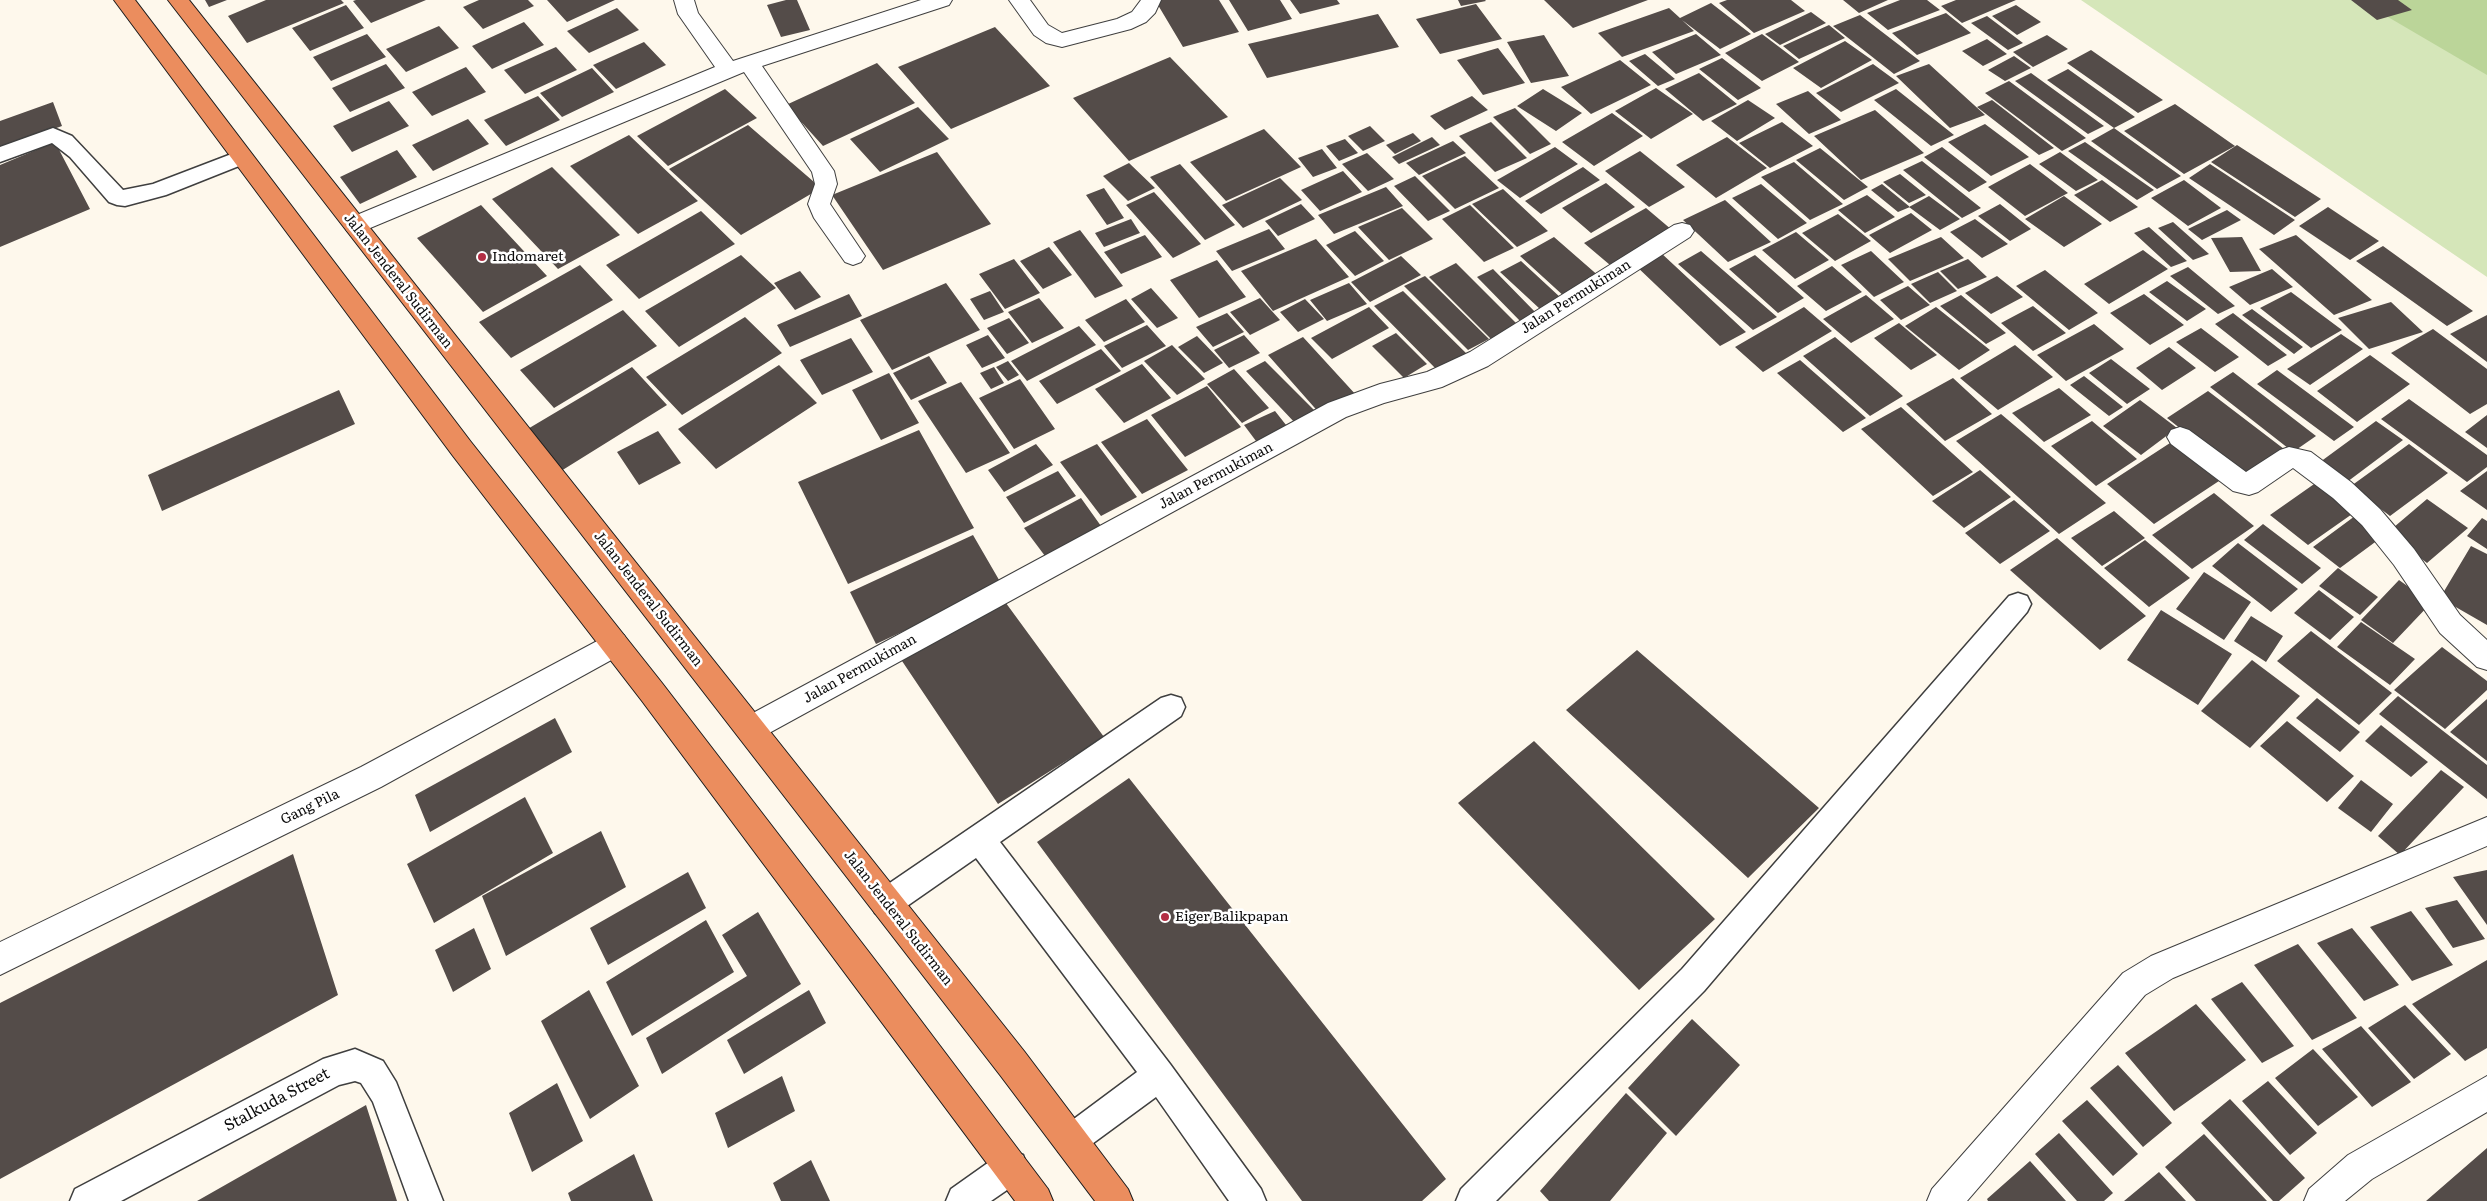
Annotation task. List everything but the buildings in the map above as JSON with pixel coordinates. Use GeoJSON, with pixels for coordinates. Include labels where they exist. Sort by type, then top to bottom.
{"type":"FeatureCollection","features":[{"type":"Feature","properties":{"kind":"highway"},"geometry":{"type":"LineString","coordinates":[[124,0],[462,449],[614,644],[1036,1201]]}},
{"type":"Feature","properties":{"kind":"highway","name":"Jalan Jenderal Sudirman"},"geometry":{"type":"LineString","coordinates":[[178,0],[1012,1063],[1116,1201]]}},
{"type":"Feature","properties":{"kind":"street"},"geometry":{"type":"LineString","coordinates":[[684,0],[688,14],[728,70]]}},
{"type":"Feature","properties":{"kind":"street"},"geometry":{"type":"LineString","coordinates":[[354,225],[728,70],[942,0]]}},
{"type":"Feature","properties":{"kind":"street"},"geometry":{"type":"LineString","coordinates":[[1019,0],[1041,30],[1053,38],[1062,40],[1124,24],[1139,17],[1148,8],[1151,0]]}},
{"type":"Feature","properties":{"kind":"street"},"geometry":{"type":"LineString","coordinates":[[749,63],[822,171],[826,184],[819,204],[822,212],[853,256]]}},
{"type":"Feature","properties":{"kind":"street","name":"Jalan Permukiman"},"geometry":{"type":"LineString","coordinates":[[750,729],[1338,410],[1380,394],[1433,380],[1479,359],[1682,230]]}},
{"type":"Feature","properties":{"kind":"street"},"geometry":{"type":"LineString","coordinates":[[2180,437],[2242,483],[2249,484],[2289,457],[2302,459],[2342,490],[2371,517],[2404,557],[2450,624],[2487,658]]}},
{"type":"Feature","properties":{"kind":"street","name":"Gang Pila"},"geometry":{"type":"LineString","coordinates":[[0,959],[371,777],[614,644]]}},
{"type":"Feature","properties":{"kind":"street"},"geometry":{"type":"LineString","coordinates":[[1944,1201],[2134,984],[2162,967],[2487,831]]}},
{"type":"Feature","properties":{"kind":"street"},"geometry":{"type":"LineString","coordinates":[[2321,1201],[2335,1187],[2360,1168],[2487,1092]]}},
{"type":"Feature","properties":{"kind":"lane"},"geometry":{"type":"LineString","coordinates":[[0,155],[53,134],[65,141],[77,152],[117,197],[125,198],[158,190],[242,157]]}},
{"type":"Feature","properties":{"kind":"lane"},"geometry":{"type":"LineString","coordinates":[[1473,1201],[1693,980],[2018,604]]}},
{"type":"Feature","properties":{"kind":"lane"},"geometry":{"type":"LineString","coordinates":[[886,903],[1171,707]]}},
{"type":"Feature","properties":{"kind":"lane"},"geometry":{"type":"LineString","coordinates":[[980,838],[1159,1075],[1249,1201]]}},
{"type":"Feature","properties":{"kind":"lane","name":"Stalkuda Street"},"geometry":{"type":"LineString","coordinates":[[87,1201],[334,1070],[355,1065],[372,1072],[385,1093],[426,1201]]}},
{"type":"Feature","properties":{"kind":"lane"},"geometry":{"type":"LineString","coordinates":[[1070,1141],[1159,1075]]}},
{"type":"Feature","properties":{"kind":"lane"},"geometry":{"type":"LineString","coordinates":[[963,1201],[1011,1167]]}},
{"type":"Feature","properties":{"kind":"green space"},"geometry":{"type":"Polygon","coordinates":[[[2081,0],[2487,0],[2487,277],[2081,0]]]}},
{"type":"Feature","properties":{"kind":"green space"},"geometry":{"type":"Polygon","coordinates":[[[2359,0],[2487,0],[2487,75],[2359,0]]]}},
{"type":"Feature","properties":{"kind":"place","name":"Indomaret"},"geometry":{"type":"Point","coordinates":[482,257]}},
{"type":"Feature","properties":{"kind":"place","name":"Eiger Balikpapan"},"geometry":{"type":"Point","coordinates":[1165,917]}}]}
